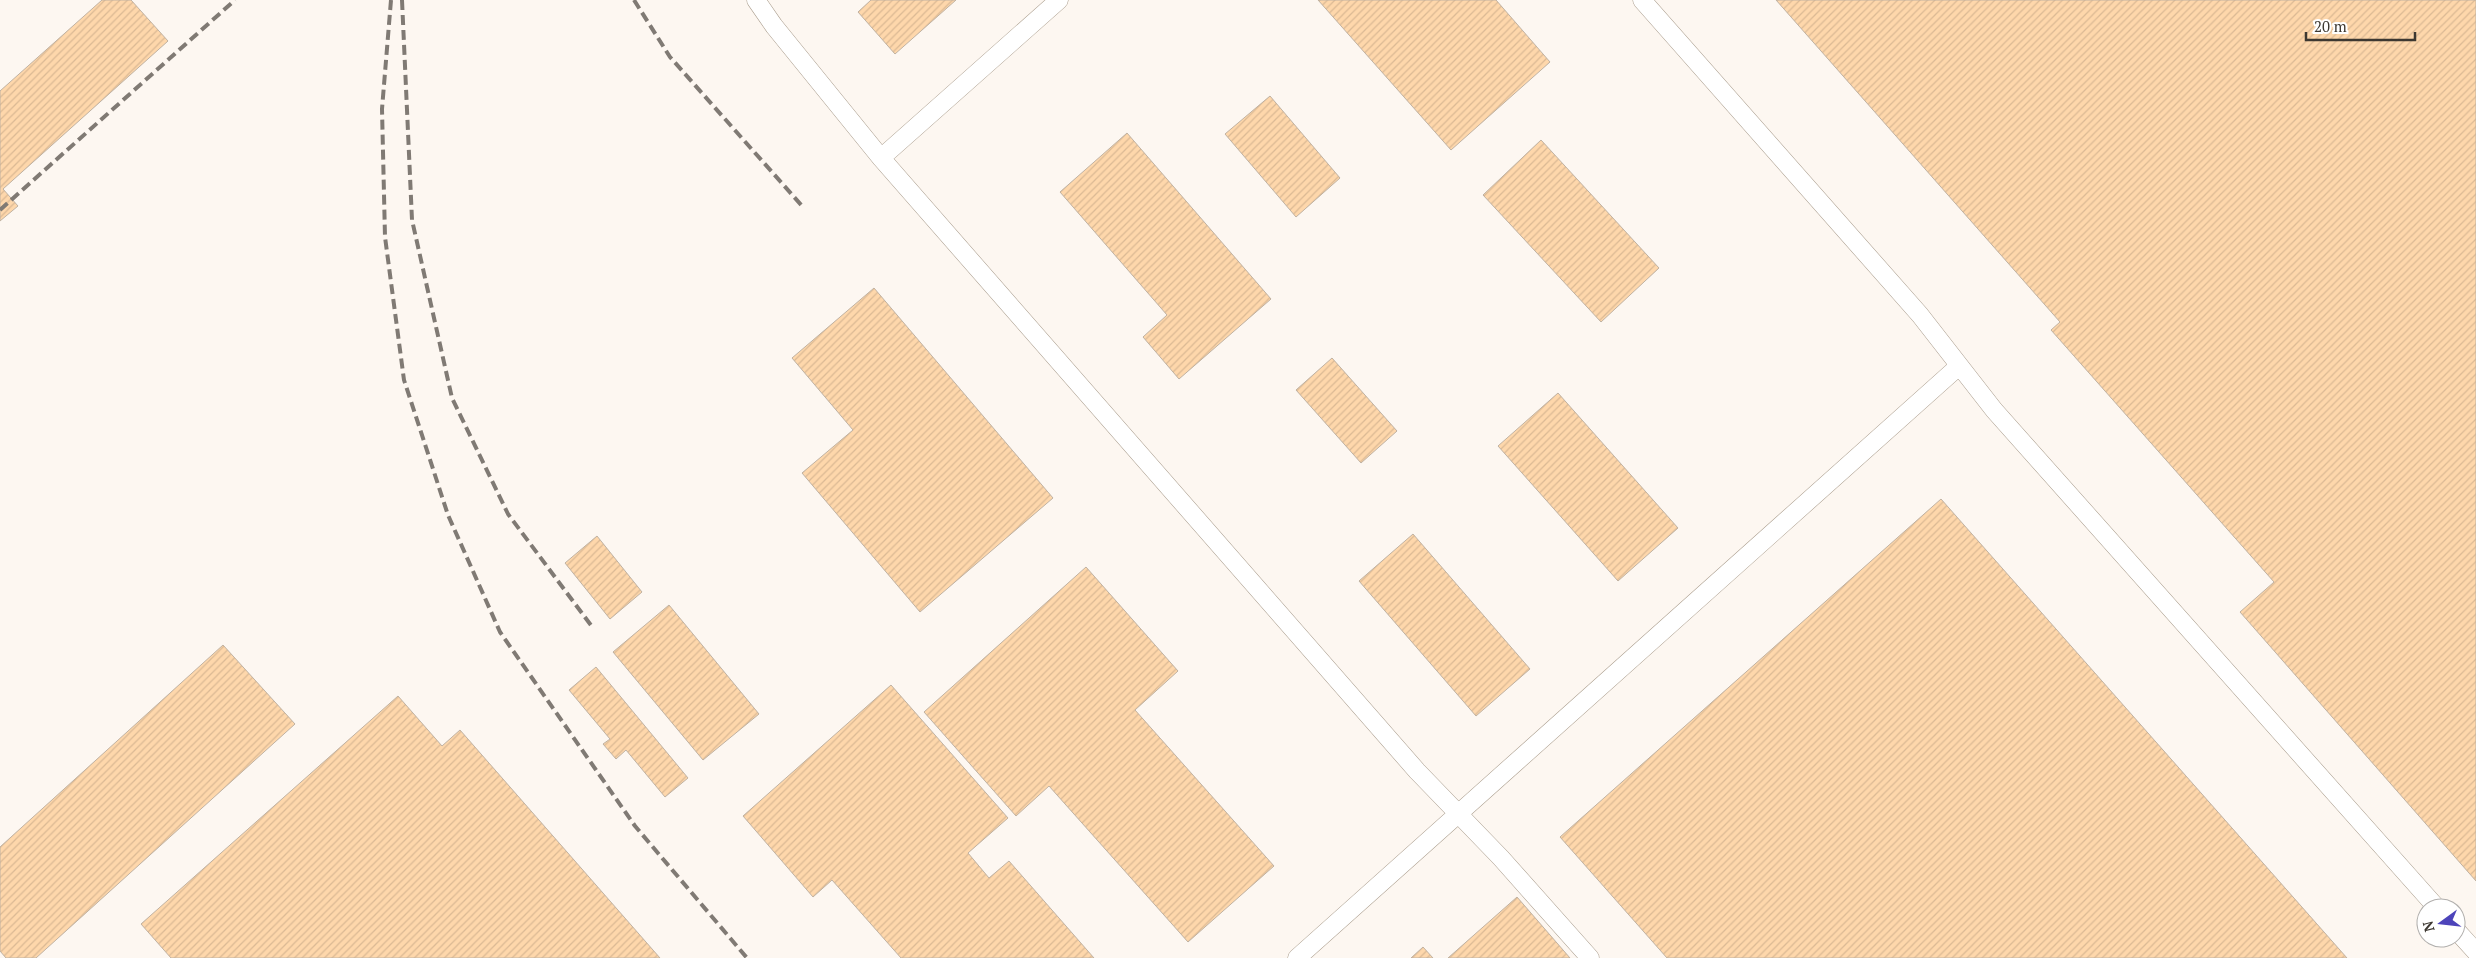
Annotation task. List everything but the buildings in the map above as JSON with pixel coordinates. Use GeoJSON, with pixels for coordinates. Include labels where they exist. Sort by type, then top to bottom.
{"type":"FeatureCollection","features":[{"type":"Feature","properties":{"kind":"lane"},"geometry":{"type":"LineString","coordinates":[[756,0],[774,26],[881,158],[1418,771],[1590,958]]}},
{"type":"Feature","properties":{"kind":"lane"},"geometry":{"type":"LineString","coordinates":[[881,158],[1059,0]]}},
{"type":"Feature","properties":{"kind":"lane"},"geometry":{"type":"LineString","coordinates":[[1642,0],[1920,316],[1994,410],[2428,898]]}},
{"type":"Feature","properties":{"kind":"lane"},"geometry":{"type":"LineString","coordinates":[[1297,958],[1959,366]]}},
{"type":"Feature","properties":{"kind":"lane"},"geometry":{"type":"LineString","coordinates":[[2466,941],[2476,952]]}},
{"type":"Feature","properties":{"kind":"railway"},"geometry":{"type":"LineString","coordinates":[[0,210],[235,0]]}},
{"type":"Feature","properties":{"kind":"railway"},"geometry":{"type":"LineString","coordinates":[[391,0],[382,109],[385,237],[404,380],[448,515],[500,632],[635,826],[747,958]]}},
{"type":"Feature","properties":{"kind":"railway"},"geometry":{"type":"LineString","coordinates":[[402,0],[412,220],[452,398],[508,514],[593,628]]}},
{"type":"Feature","properties":{"kind":"railway"},"geometry":{"type":"LineString","coordinates":[[634,0],[670,57],[803,207]]}}]}
